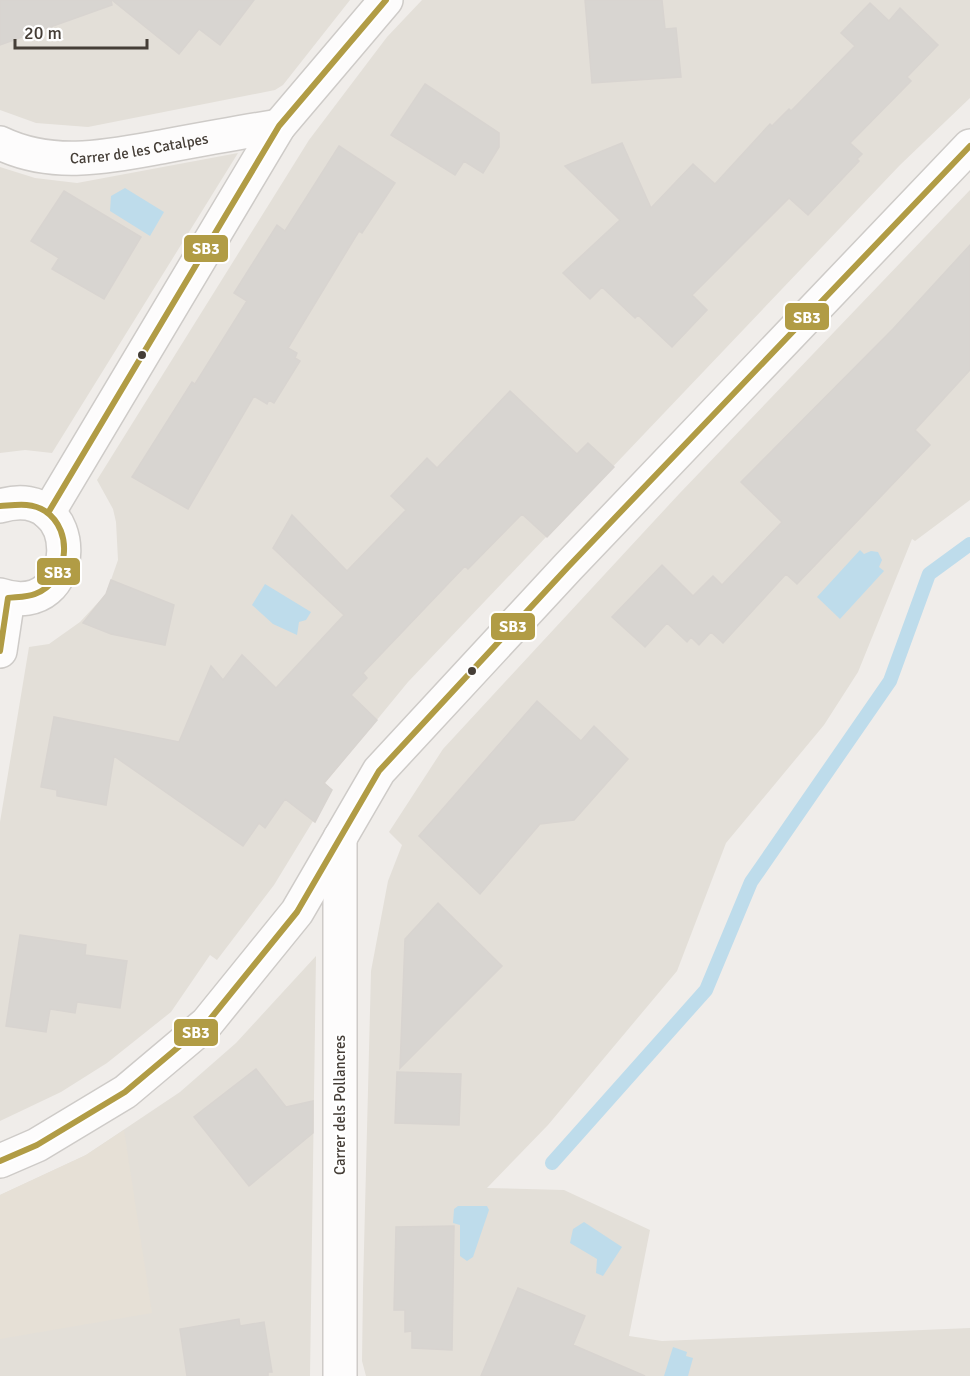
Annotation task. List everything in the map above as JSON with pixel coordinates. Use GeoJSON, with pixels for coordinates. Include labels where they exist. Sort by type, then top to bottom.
{"type":"FeatureCollection","features":[{"type":"Feature","properties":{"kind":"street"},"geometry":{"type":"LineString","coordinates":[[48,513],[279,126],[386,0]]}},
{"type":"Feature","properties":{"kind":"street","name":"Carrer de les Catalpes"},"geometry":{"type":"LineString","coordinates":[[0,143],[17,152],[57,159],[92,159],[279,126]]}},
{"type":"Feature","properties":{"kind":"street"},"geometry":{"type":"LineString","coordinates":[[0,1161],[37,1145],[125,1092],[207,1023],[297,912],[340,834],[379,771],[568,567],[970,146]]}},
{"type":"Feature","properties":{"kind":"street"},"geometry":{"type":"LineString","coordinates":[[0,507],[17,503],[33,505],[48,513],[58,525],[65,540],[66,556],[53,584],[40,593],[26,598],[4,596],[0,651]]}},
{"type":"Feature","properties":{"kind":"street","name":"Carrer dels Pollancres"},"geometry":{"type":"LineString","coordinates":[[340,834],[340,1376]]}},
{"type":"Feature","properties":{"kind":"shaded area"},"geometry":{"type":"Polygon","coordinates":[[[0,0],[350,0],[283,85],[275,90],[88,127],[36,123],[0,110],[0,0]]]}},
{"type":"Feature","properties":{"kind":"shaded area"},"geometry":{"type":"Polygon","coordinates":[[[422,0],[970,0],[970,98],[900,165],[408,682],[325,783],[332,790],[274,885],[217,960],[210,955],[171,1012],[107,1063],[61,1092],[0,1121],[0,822],[29,647],[49,644],[80,622],[106,594],[118,560],[116,522],[113,509],[97,480],[309,140],[387,37],[422,0]]]}},
{"type":"Feature","properties":{"kind":"shaded area"},"geometry":{"type":"Polygon","coordinates":[[[238,153],[52,453],[25,450],[0,453],[0,167],[35,178],[77,183],[238,153]]]}},
{"type":"Feature","properties":{"kind":"shaded area"},"geometry":{"type":"Polygon","coordinates":[[[970,190],[970,500],[915,541],[912,539],[858,672],[824,725],[726,843],[677,971],[548,1125],[487,1188],[564,1190],[650,1230],[629,1336],[662,1341],[970,1328],[970,1376],[366,1376],[362,1361],[371,971],[388,881],[402,845],[389,832],[443,749],[679,494],[970,190]]]}},
{"type":"Feature","properties":{"kind":"shaded area"},"geometry":{"type":"Polygon","coordinates":[[[316,956],[310,1376],[0,1376],[0,1195],[86,1155],[180,1092],[236,1043],[316,956]]]}},
{"type":"Feature","properties":{"kind":"shaded area"},"geometry":{"type":"Polygon","coordinates":[[[124,1130],[152,1313],[0,1339],[0,1195],[86,1155],[124,1130]]]}},
{"type":"Feature","properties":{"kind":"water"},"geometry":{"type":"Polygon","coordinates":[[[125,188],[164,212],[150,236],[110,211],[111,196],[125,188]]]}},
{"type":"Feature","properties":{"kind":"water"},"geometry":{"type":"Polygon","coordinates":[[[860,550],[864,554],[871,551],[878,552],[882,560],[879,567],[884,571],[840,619],[817,597],[860,550]]]}},
{"type":"Feature","properties":{"kind":"water"},"geometry":{"type":"Polygon","coordinates":[[[265,584],[311,612],[306,620],[299,622],[297,635],[273,624],[252,605],[265,584]]]}},
{"type":"Feature","properties":{"kind":"water"},"geometry":{"type":"Polygon","coordinates":[[[458,1206],[487,1206],[489,1210],[473,1257],[467,1261],[460,1256],[460,1225],[453,1223],[454,1209],[458,1206]]]}},
{"type":"Feature","properties":{"kind":"water"},"geometry":{"type":"Polygon","coordinates":[[[584,1222],[622,1247],[603,1276],[596,1273],[597,1259],[570,1243],[573,1229],[584,1222]]]}},
{"type":"Feature","properties":{"kind":"water"},"geometry":{"type":"Polygon","coordinates":[[[673,1347],[687,1352],[686,1356],[693,1358],[688,1376],[664,1376],[673,1347]]]}},
{"type":"Feature","properties":{"kind":"building"},"geometry":{"type":"Polygon","coordinates":[[[0,0],[111,0],[112,5],[0,45],[0,0]]]}},
{"type":"Feature","properties":{"kind":"building"},"geometry":{"type":"Polygon","coordinates":[[[112,0],[254,0],[220,45],[199,29],[179,54],[112,0]]]}},
{"type":"Feature","properties":{"kind":"building"},"geometry":{"type":"Polygon","coordinates":[[[585,0],[662,0],[665,29],[676,28],[681,77],[592,83],[585,0]]]}},
{"type":"Feature","properties":{"kind":"building"},"geometry":{"type":"Polygon","coordinates":[[[870,3],[889,21],[900,8],[938,45],[907,77],[911,81],[850,143],[862,154],[857,159],[859,161],[808,215],[789,198],[692,295],[707,310],[672,347],[638,315],[635,318],[602,287],[590,299],[563,273],[620,220],[565,166],[622,143],[651,208],[693,164],[715,184],[770,124],[772,126],[789,109],[791,111],[855,46],[841,33],[870,3]]]}},
{"type":"Feature","properties":{"kind":"building"},"geometry":{"type":"Polygon","coordinates":[[[425,84],[499,133],[499,147],[483,173],[464,161],[455,175],[391,135],[425,84]]]}},
{"type":"Feature","properties":{"kind":"building"},"geometry":{"type":"Polygon","coordinates":[[[339,146],[395,183],[362,233],[359,231],[288,348],[297,353],[295,358],[300,361],[274,403],[269,400],[267,404],[254,396],[188,509],[132,477],[192,382],[195,384],[247,301],[234,293],[277,225],[285,231],[339,146]]]}},
{"type":"Feature","properties":{"kind":"building"},"geometry":{"type":"Polygon","coordinates":[[[64,191],[141,237],[104,299],[52,269],[59,258],[31,241],[64,191]]]}},
{"type":"Feature","properties":{"kind":"building"},"geometry":{"type":"Polygon","coordinates":[[[970,245],[970,370],[915,430],[930,445],[797,584],[786,574],[723,643],[711,632],[699,645],[691,637],[687,642],[667,623],[645,647],[612,617],[662,565],[693,596],[713,576],[722,585],[782,522],[741,482],[893,329],[970,245]]]}},
{"type":"Feature","properties":{"kind":"building"},"geometry":{"type":"Polygon","coordinates":[[[510,391],[577,454],[588,443],[614,467],[547,537],[522,514],[468,569],[465,566],[363,673],[367,678],[351,695],[377,720],[324,783],[332,790],[315,822],[285,799],[265,828],[259,823],[243,846],[114,756],[106,805],[57,796],[57,790],[41,787],[54,717],[179,742],[211,666],[223,680],[242,655],[276,688],[344,615],[273,548],[292,515],[347,571],[406,510],[391,496],[427,458],[437,468],[510,391]]]}},
{"type":"Feature","properties":{"kind":"building"},"geometry":{"type":"Polygon","coordinates":[[[111,580],[174,605],[165,645],[111,634],[83,623],[106,594],[111,580]]]}},
{"type":"Feature","properties":{"kind":"building"},"geometry":{"type":"Polygon","coordinates":[[[537,701],[581,741],[594,726],[628,759],[574,820],[540,824],[480,894],[419,836],[537,701]]]}},
{"type":"Feature","properties":{"kind":"building"},"geometry":{"type":"Polygon","coordinates":[[[438,903],[502,966],[400,1068],[405,939],[438,903]]]}},
{"type":"Feature","properties":{"kind":"building"},"geometry":{"type":"Polygon","coordinates":[[[20,935],[86,945],[85,955],[127,961],[120,1008],[77,1002],[75,1013],[50,1009],[46,1032],[6,1026],[20,935]]]}},
{"type":"Feature","properties":{"kind":"building"},"geometry":{"type":"Polygon","coordinates":[[[256,1069],[286,1107],[313,1101],[313,1133],[249,1186],[194,1117],[256,1069]]]}},
{"type":"Feature","properties":{"kind":"building"},"geometry":{"type":"Polygon","coordinates":[[[397,1072],[461,1074],[459,1125],[395,1123],[397,1072]]]}},
{"type":"Feature","properties":{"kind":"building"},"geometry":{"type":"Polygon","coordinates":[[[454,1226],[452,1350],[412,1348],[412,1331],[405,1332],[405,1310],[394,1310],[396,1227],[454,1226]]]}},
{"type":"Feature","properties":{"kind":"building"},"geometry":{"type":"Polygon","coordinates":[[[518,1288],[585,1316],[573,1345],[645,1376],[481,1376],[518,1288]]]}},
{"type":"Feature","properties":{"kind":"building"},"geometry":{"type":"Polygon","coordinates":[[[239,1319],[240,1326],[264,1322],[272,1372],[268,1372],[268,1376],[187,1376],[180,1329],[239,1319]]]}},
{"type":"Feature","properties":{"kind":"waterway"},"geometry":{"type":"LineString","coordinates":[[552,1163],[706,990],[751,882],[890,681],[929,574],[970,544]]}},
{"type":"Feature","properties":{"kind":"transit line","name":"SB3"},"geometry":{"type":"LineString","coordinates":[[48,513],[279,126],[386,0]]}},
{"type":"Feature","properties":{"kind":"transit line","name":"SB3"},"geometry":{"type":"LineString","coordinates":[[0,1161],[37,1145],[125,1092],[207,1023],[297,912],[379,771],[568,567],[970,146]]}},
{"type":"Feature","properties":{"kind":"transit line","name":"SB3"},"geometry":{"type":"LineString","coordinates":[[0,506],[29,505],[40,508],[55,520],[64,543],[61,568],[46,588],[32,595],[8,598],[0,651]]}}]}
